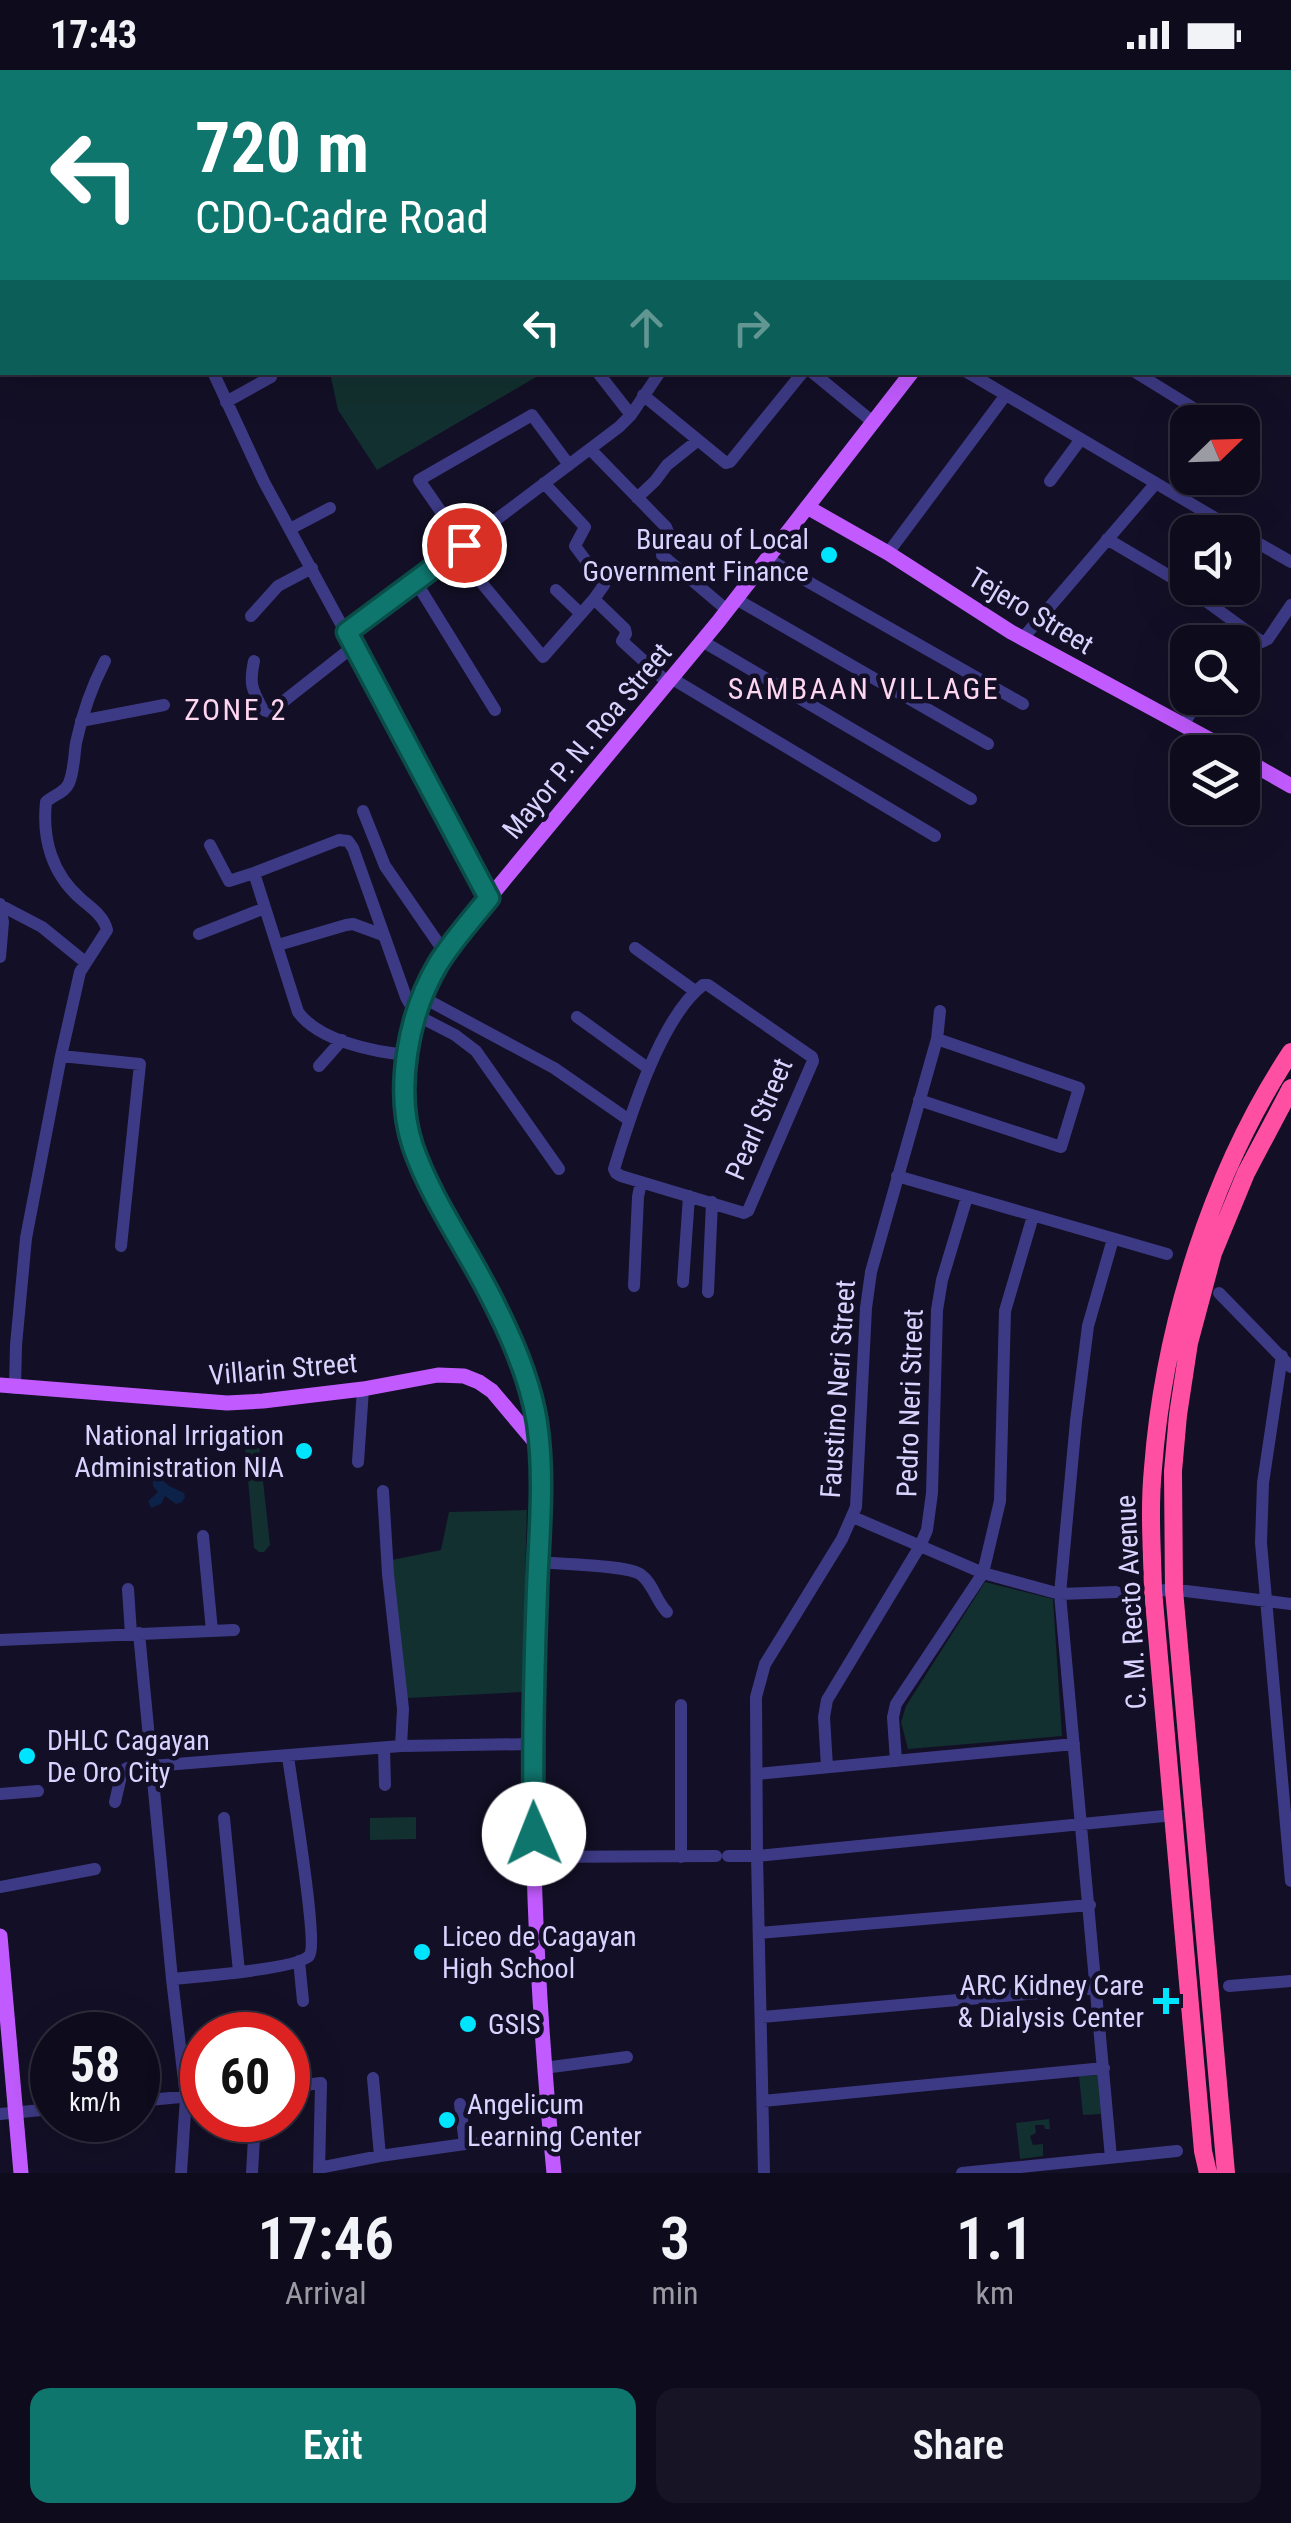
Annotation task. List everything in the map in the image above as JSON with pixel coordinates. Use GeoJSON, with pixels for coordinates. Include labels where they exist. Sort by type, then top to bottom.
{"type":"FeatureCollection","features":[{"type":"Feature","properties":{"kind":"highway","name":"C. M. Recto Avenue"},"geometry":{"type":"LineString","coordinates":[[1226,2173],[1220,1987],[1194,1814],[1174,1590],[1172,1522],[1178,1416],[1211,1211],[1240,1144],[1291,1052]]}},
{"type":"Feature","properties":{"kind":"highway","name":"C. M. Recto Avenue"},"geometry":{"type":"LineString","coordinates":[[1208,2173],[1202,2151],[1153,1590],[1152,1467],[1175,1322],[1291,1088]]}},
{"type":"Feature","properties":{"kind":"highway"},"geometry":{"type":"LineString","coordinates":[[1174,1815],[1194,1814]]}},
{"type":"Feature","properties":{"kind":"highway"},"geometry":{"type":"LineString","coordinates":[[1189,1989],[1220,1987]]}},
{"type":"Feature","properties":{"kind":"highway"},"geometry":{"type":"LineString","coordinates":[[1198,2173],[1202,2151]]}},
{"type":"Feature","properties":{"kind":"main road","name":"Mayor P. N. Roa Street"},"geometry":{"type":"LineString","coordinates":[[554,2173],[544,2068],[534,1856],[540,1448],[533,1400],[518,1352],[413,1147],[404,1100],[408,1055],[422,997],[446,953],[768,559],[910,375]]}},
{"type":"Feature","properties":{"kind":"main road","name":"Tejero Street"},"geometry":{"type":"LineString","coordinates":[[807,507],[1023,638],[1200,735]]}},
{"type":"Feature","properties":{"kind":"main road"},"geometry":{"type":"LineString","coordinates":[[1260,768],[1291,786]]}},
{"type":"Feature","properties":{"kind":"main road","name":"Villarin Street"},"geometry":{"type":"LineString","coordinates":[[8,1386],[227,1403],[464,1376],[492,1391],[540,1448]]}},
{"type":"Feature","properties":{"kind":"main road"},"geometry":{"type":"LineString","coordinates":[[0,1936],[8,2113],[20,2173]]}},
{"type":"Feature","properties":{"kind":"street"},"geometry":{"type":"LineString","coordinates":[[214,375],[264,482],[489,898]]}},
{"type":"Feature","properties":{"kind":"street"},"geometry":{"type":"LineString","coordinates":[[600,375],[631,415]]}},
{"type":"Feature","properties":{"kind":"street"},"geometry":{"type":"LineString","coordinates":[[347,632],[590,449],[631,415],[658,375]]}},
{"type":"Feature","properties":{"kind":"street"},"geometry":{"type":"LineString","coordinates":[[643,395],[724,462],[730,462],[802,375]]}},
{"type":"Feature","properties":{"kind":"street"},"geometry":{"type":"LineString","coordinates":[[816,375],[874,422]]}},
{"type":"Feature","properties":{"kind":"street"},"geometry":{"type":"LineString","coordinates":[[973,375],[1210,515]]}},
{"type":"Feature","properties":{"kind":"street"},"geometry":{"type":"LineString","coordinates":[[1141,375],[1189,405]]}},
{"type":"Feature","properties":{"kind":"street"},"geometry":{"type":"LineString","coordinates":[[226,402],[271,377]]}},
{"type":"Feature","properties":{"kind":"street"},"geometry":{"type":"LineString","coordinates":[[888,553],[1005,396]]}},
{"type":"Feature","properties":{"kind":"street"},"geometry":{"type":"LineString","coordinates":[[544,482],[585,526],[574,546],[604,584],[543,657],[460,549],[419,480],[532,415],[568,464]]}},
{"type":"Feature","properties":{"kind":"street"},"geometry":{"type":"LineString","coordinates":[[1050,481],[1081,439]]}},
{"type":"Feature","properties":{"kind":"street"},"geometry":{"type":"LineString","coordinates":[[637,498],[667,465],[698,441]]}},
{"type":"Feature","properties":{"kind":"street"},"geometry":{"type":"LineString","coordinates":[[590,449],[668,532],[662,555],[731,604],[988,744]]}},
{"type":"Feature","properties":{"kind":"street"},"geometry":{"type":"LineString","coordinates":[[1023,638],[1156,484]]}},
{"type":"Feature","properties":{"kind":"street"},"geometry":{"type":"LineString","coordinates":[[290,529],[330,508]]}},
{"type":"Feature","properties":{"kind":"street"},"geometry":{"type":"LineString","coordinates":[[1107,539],[1170,576]]}},
{"type":"Feature","properties":{"kind":"street"},"geometry":{"type":"LineString","coordinates":[[1260,544],[1291,562]]}},
{"type":"Feature","properties":{"kind":"street"},"geometry":{"type":"LineString","coordinates":[[768,559],[1023,704]]}},
{"type":"Feature","properties":{"kind":"street"},"geometry":{"type":"LineString","coordinates":[[251,616],[278,586],[312,568]]}},
{"type":"Feature","properties":{"kind":"street"},"geometry":{"type":"LineString","coordinates":[[416,582],[495,710]]}},
{"type":"Feature","properties":{"kind":"street"},"geometry":{"type":"LineString","coordinates":[[556,590],[580,613]]}},
{"type":"Feature","properties":{"kind":"street"},"geometry":{"type":"LineString","coordinates":[[594,599],[625,629],[624,643],[669,680],[935,836]]}},
{"type":"Feature","properties":{"kind":"street"},"geometry":{"type":"LineString","coordinates":[[1260,641],[1265,641],[1291,604]]}},
{"type":"Feature","properties":{"kind":"street"},"geometry":{"type":"LineString","coordinates":[[1212,605],[1238,625]]}},
{"type":"Feature","properties":{"kind":"street"},"geometry":{"type":"LineString","coordinates":[[702,641],[970,799]]}},
{"type":"Feature","properties":{"kind":"street"},"geometry":{"type":"LineString","coordinates":[[254,661],[252,688],[263,710],[270,712],[354,646]]}},
{"type":"Feature","properties":{"kind":"street"},"geometry":{"type":"LineString","coordinates":[[8,1386],[26,1238],[60,1056],[85,962],[106,934],[106,924],[69,888],[57,869],[46,845],[45,811],[48,800],[68,786],[82,721],[105,660]]}},
{"type":"Feature","properties":{"kind":"street"},"geometry":{"type":"LineString","coordinates":[[82,721],[164,705]]}},
{"type":"Feature","properties":{"kind":"street"},"geometry":{"type":"LineString","coordinates":[[1183,726],[1189,715]]}},
{"type":"Feature","properties":{"kind":"street"},"geometry":{"type":"LineString","coordinates":[[363,811],[385,866],[446,953]]}},
{"type":"Feature","properties":{"kind":"street"},"geometry":{"type":"LineString","coordinates":[[210,845],[229,881],[346,840],[353,848],[416,1015],[456,1035],[476,1051],[560,1169]]}},
{"type":"Feature","properties":{"kind":"street"},"geometry":{"type":"LineString","coordinates":[[254,873],[278,945],[294,977],[298,1012],[305,1022],[374,1052],[408,1055]]}},
{"type":"Feature","properties":{"kind":"street"},"geometry":{"type":"LineString","coordinates":[[0,905],[42,927],[85,962]]}},
{"type":"Feature","properties":{"kind":"street"},"geometry":{"type":"LineString","coordinates":[[0,905],[0,957]]}},
{"type":"Feature","properties":{"kind":"street"},"geometry":{"type":"LineString","coordinates":[[199,934],[265,908]]}},
{"type":"Feature","properties":{"kind":"street"},"geometry":{"type":"LineString","coordinates":[[278,945],[346,924],[383,934]]}},
{"type":"Feature","properties":{"kind":"street"},"geometry":{"type":"LineString","coordinates":[[634,1286],[641,1182],[616,1173],[614,1168],[649,1069],[667,1032],[695,992],[635,948]]}},
{"type":"Feature","properties":{"kind":"street","name":"Pearl Street"},"geometry":{"type":"LineString","coordinates":[[641,1182],[748,1211],[814,1061],[708,985],[695,992]]}},
{"type":"Feature","properties":{"kind":"street"},"geometry":{"type":"LineString","coordinates":[[422,997],[554,1068],[629,1120]]}},
{"type":"Feature","properties":{"kind":"street","name":"Faustino Neri Street"},"geometry":{"type":"LineString","coordinates":[[764,2173],[756,1697],[765,1664],[852,1518],[858,1494],[871,1272],[937,1039],[940,1011]]}},
{"type":"Feature","properties":{"kind":"street"},"geometry":{"type":"LineString","coordinates":[[577,1017],[649,1069]]}},
{"type":"Feature","properties":{"kind":"street"},"geometry":{"type":"LineString","coordinates":[[919,1100],[1062,1147],[1079,1088],[937,1039]]}},
{"type":"Feature","properties":{"kind":"street"},"geometry":{"type":"LineString","coordinates":[[318,1066],[342,1040]]}},
{"type":"Feature","properties":{"kind":"street"},"geometry":{"type":"LineString","coordinates":[[60,1056],[140,1064],[121,1246]]}},
{"type":"Feature","properties":{"kind":"street"},"geometry":{"type":"LineString","coordinates":[[897,1176],[1166,1254]]}},
{"type":"Feature","properties":{"kind":"street"},"geometry":{"type":"LineString","coordinates":[[683,1282],[689,1196]]}},
{"type":"Feature","properties":{"kind":"street","name":"Pedro Neri Street"},"geometry":{"type":"LineString","coordinates":[[827,1768],[827,1700],[927,1530],[932,1493],[937,1310],[942,1280],[968,1196]]}},
{"type":"Feature","properties":{"kind":"street"},"geometry":{"type":"LineString","coordinates":[[708,1292],[712,1202]]}},
{"type":"Feature","properties":{"kind":"street"},"geometry":{"type":"LineString","coordinates":[[896,1761],[896,1704],[982,1573],[1000,1501],[1005,1310],[1033,1216]]}},
{"type":"Feature","properties":{"kind":"street"},"geometry":{"type":"LineString","coordinates":[[1111,2158],[1060,1594],[1088,1326],[1113,1239]]}},
{"type":"Feature","properties":{"kind":"street"},"geometry":{"type":"LineString","coordinates":[[1220,1293],[1286,1362],[1263,1483],[1261,1543],[1291,1881]]}},
{"type":"Feature","properties":{"kind":"street"},"geometry":{"type":"LineString","coordinates":[[358,1462],[363,1389]]}},
{"type":"Feature","properties":{"kind":"street"},"geometry":{"type":"LineString","coordinates":[[382,1491],[402,1694],[400,1746]]}},
{"type":"Feature","properties":{"kind":"street"},"geometry":{"type":"LineString","coordinates":[[852,1518],[982,1573],[1060,1594],[1116,1592]]}},
{"type":"Feature","properties":{"kind":"street"},"geometry":{"type":"LineString","coordinates":[[203,1536],[212,1630]]}},
{"type":"Feature","properties":{"kind":"street"},"geometry":{"type":"LineString","coordinates":[[538,1562],[632,1570],[648,1581],[667,1612]]}},
{"type":"Feature","properties":{"kind":"street"},"geometry":{"type":"LineString","coordinates":[[128,1589],[152,1767],[180,2046]]}},
{"type":"Feature","properties":{"kind":"street"},"geometry":{"type":"LineString","coordinates":[[1153,1590],[1291,1604]]}},
{"type":"Feature","properties":{"kind":"street"},"geometry":{"type":"LineString","coordinates":[[0,1640],[234,1630]]}},
{"type":"Feature","properties":{"kind":"street"},"geometry":{"type":"LineString","coordinates":[[681,1705],[682,1856]]}},
{"type":"Feature","properties":{"kind":"street"},"geometry":{"type":"LineString","coordinates":[[115,1802],[124,1770],[400,1746],[533,1744]]}},
{"type":"Feature","properties":{"kind":"street"},"geometry":{"type":"LineString","coordinates":[[757,1774],[1074,1744]]}},
{"type":"Feature","properties":{"kind":"street"},"geometry":{"type":"LineString","coordinates":[[384,1749],[385,1785]]}},
{"type":"Feature","properties":{"kind":"street"},"geometry":{"type":"LineString","coordinates":[[172,1979],[239,1972],[309,1957],[312,1933],[288,1756]]}},
{"type":"Feature","properties":{"kind":"street"},"geometry":{"type":"LineString","coordinates":[[0,1794],[38,1790]]}},
{"type":"Feature","properties":{"kind":"street"},"geometry":{"type":"LineString","coordinates":[[534,1856],[757,1856],[1174,1815]]}},
{"type":"Feature","properties":{"kind":"street"},"geometry":{"type":"LineString","coordinates":[[224,1818],[239,1972]]}},
{"type":"Feature","properties":{"kind":"street"},"geometry":{"type":"LineString","coordinates":[[0,1887],[96,1869]]}},
{"type":"Feature","properties":{"kind":"street"},"geometry":{"type":"LineString","coordinates":[[759,1933],[1090,1905]]}},
{"type":"Feature","properties":{"kind":"street"},"geometry":{"type":"LineString","coordinates":[[299,1962],[303,2001]]}},
{"type":"Feature","properties":{"kind":"street"},"geometry":{"type":"LineString","coordinates":[[1220,1987],[1291,1981]]}},
{"type":"Feature","properties":{"kind":"street"},"geometry":{"type":"LineString","coordinates":[[761,2017],[1097,1988]]}},
{"type":"Feature","properties":{"kind":"street"},"geometry":{"type":"LineString","coordinates":[[544,2068],[628,2057]]}},
{"type":"Feature","properties":{"kind":"street"},"geometry":{"type":"LineString","coordinates":[[763,2101],[1104,2068]]}},
{"type":"Feature","properties":{"kind":"street"},"geometry":{"type":"LineString","coordinates":[[373,2078],[380,2156]]}},
{"type":"Feature","properties":{"kind":"street"},"geometry":{"type":"LineString","coordinates":[[310,2085],[320,2084],[319,2170],[380,2156],[464,2144],[551,2140]]}},
{"type":"Feature","properties":{"kind":"street"},"geometry":{"type":"LineString","coordinates":[[460,2104],[464,2144]]}},
{"type":"Feature","properties":{"kind":"street"},"geometry":{"type":"LineString","coordinates":[[182,2173],[184,2142]]}},
{"type":"Feature","properties":{"kind":"street"},"geometry":{"type":"LineString","coordinates":[[252,2173],[254,2142]]}},
{"type":"Feature","properties":{"kind":"street"},"geometry":{"type":"LineString","coordinates":[[962,2173],[1178,2152]]}},
{"type":"Feature","properties":{"kind":"green space"},"geometry":{"type":"Polygon","coordinates":[[[331,375],[540,375],[377,470],[338,410],[331,375]]]}},
{"type":"Feature","properties":{"kind":"green space"},"geometry":{"type":"Polygon","coordinates":[[[259,1444],[270,1545],[264,1552],[254,1548],[245,1446],[259,1444]]]}},
{"type":"Feature","properties":{"kind":"green space"},"geometry":{"type":"Polygon","coordinates":[[[527,1510],[522,1692],[407,1698],[392,1560],[441,1550],[449,1512],[527,1510]]]}},
{"type":"Feature","properties":{"kind":"green space"},"geometry":{"type":"Polygon","coordinates":[[[985,1582],[1053,1599],[1062,1736],[908,1749],[901,1722],[906,1706],[985,1582]]]}},
{"type":"Feature","properties":{"kind":"green space"},"geometry":{"type":"Polygon","coordinates":[[[416,1817],[416,1839],[370,1840],[370,1818],[416,1817]]]}},
{"type":"Feature","properties":{"kind":"green space"},"geometry":{"type":"Polygon","coordinates":[[[1098,2075],[1101,2114],[1083,2115],[1079,2076],[1098,2075]]]}},
{"type":"Feature","properties":{"kind":"green space"},"geometry":{"type":"Polygon","coordinates":[[[1049,2119],[1050,2129],[1035,2125],[1036,2133],[1030,2136],[1033,2145],[1043,2144],[1043,2156],[1020,2159],[1016,2123],[1049,2119]]]}},
{"type":"Feature","properties":{"kind":"water"},"geometry":{"type":"Polygon","coordinates":[[[157,1478],[184,1493],[182,1502],[176,1504],[165,1496],[161,1504],[151,1508],[148,1501],[158,1492],[153,1486],[157,1478]]]}},
{"type":"Feature","properties":{"kind":"place","name":"Bureau of Local Government Finance"},"geometry":{"type":"Point","coordinates":[829,555]}},
{"type":"Feature","properties":{"kind":"place","name":"National Irrigation Administration NIA"},"geometry":{"type":"Point","coordinates":[304,1451]}},
{"type":"Feature","properties":{"kind":"place","name":"DHLC Cagayan De Oro City"},"geometry":{"type":"Point","coordinates":[27,1756]}},
{"type":"Feature","properties":{"kind":"place","name":"Liceo de Cagayan High School"},"geometry":{"type":"Point","coordinates":[422,1952]}},
{"type":"Feature","properties":{"kind":"place","name":"ARC Kidney Care & Dialysis Center"},"geometry":{"type":"Point","coordinates":[1166,2001]}},
{"type":"Feature","properties":{"kind":"place","name":"GSIS"},"geometry":{"type":"Point","coordinates":[468,2024]}},
{"type":"Feature","properties":{"kind":"place","name":"Angelicum Learning Center"},"geometry":{"type":"Point","coordinates":[447,2120]}},
{"type":"Feature","properties":{"kind":"district","name":"SAMBAAN VILLAGE"},"geometry":{"type":"Point","coordinates":[864,688]}},
{"type":"Feature","properties":{"kind":"district","name":"ZONE 2"},"geometry":{"type":"Point","coordinates":[236,709]}},
{"type":"Feature","properties":{"kind":"route"},"geometry":{"type":"LineString","coordinates":[[464,545],[347,632],[489,898],[450,946],[427,985],[414,1020],[404,1100],[407,1127],[422,1170],[508,1330],[533,1400],[540,1448],[534,1834]]}}]}
